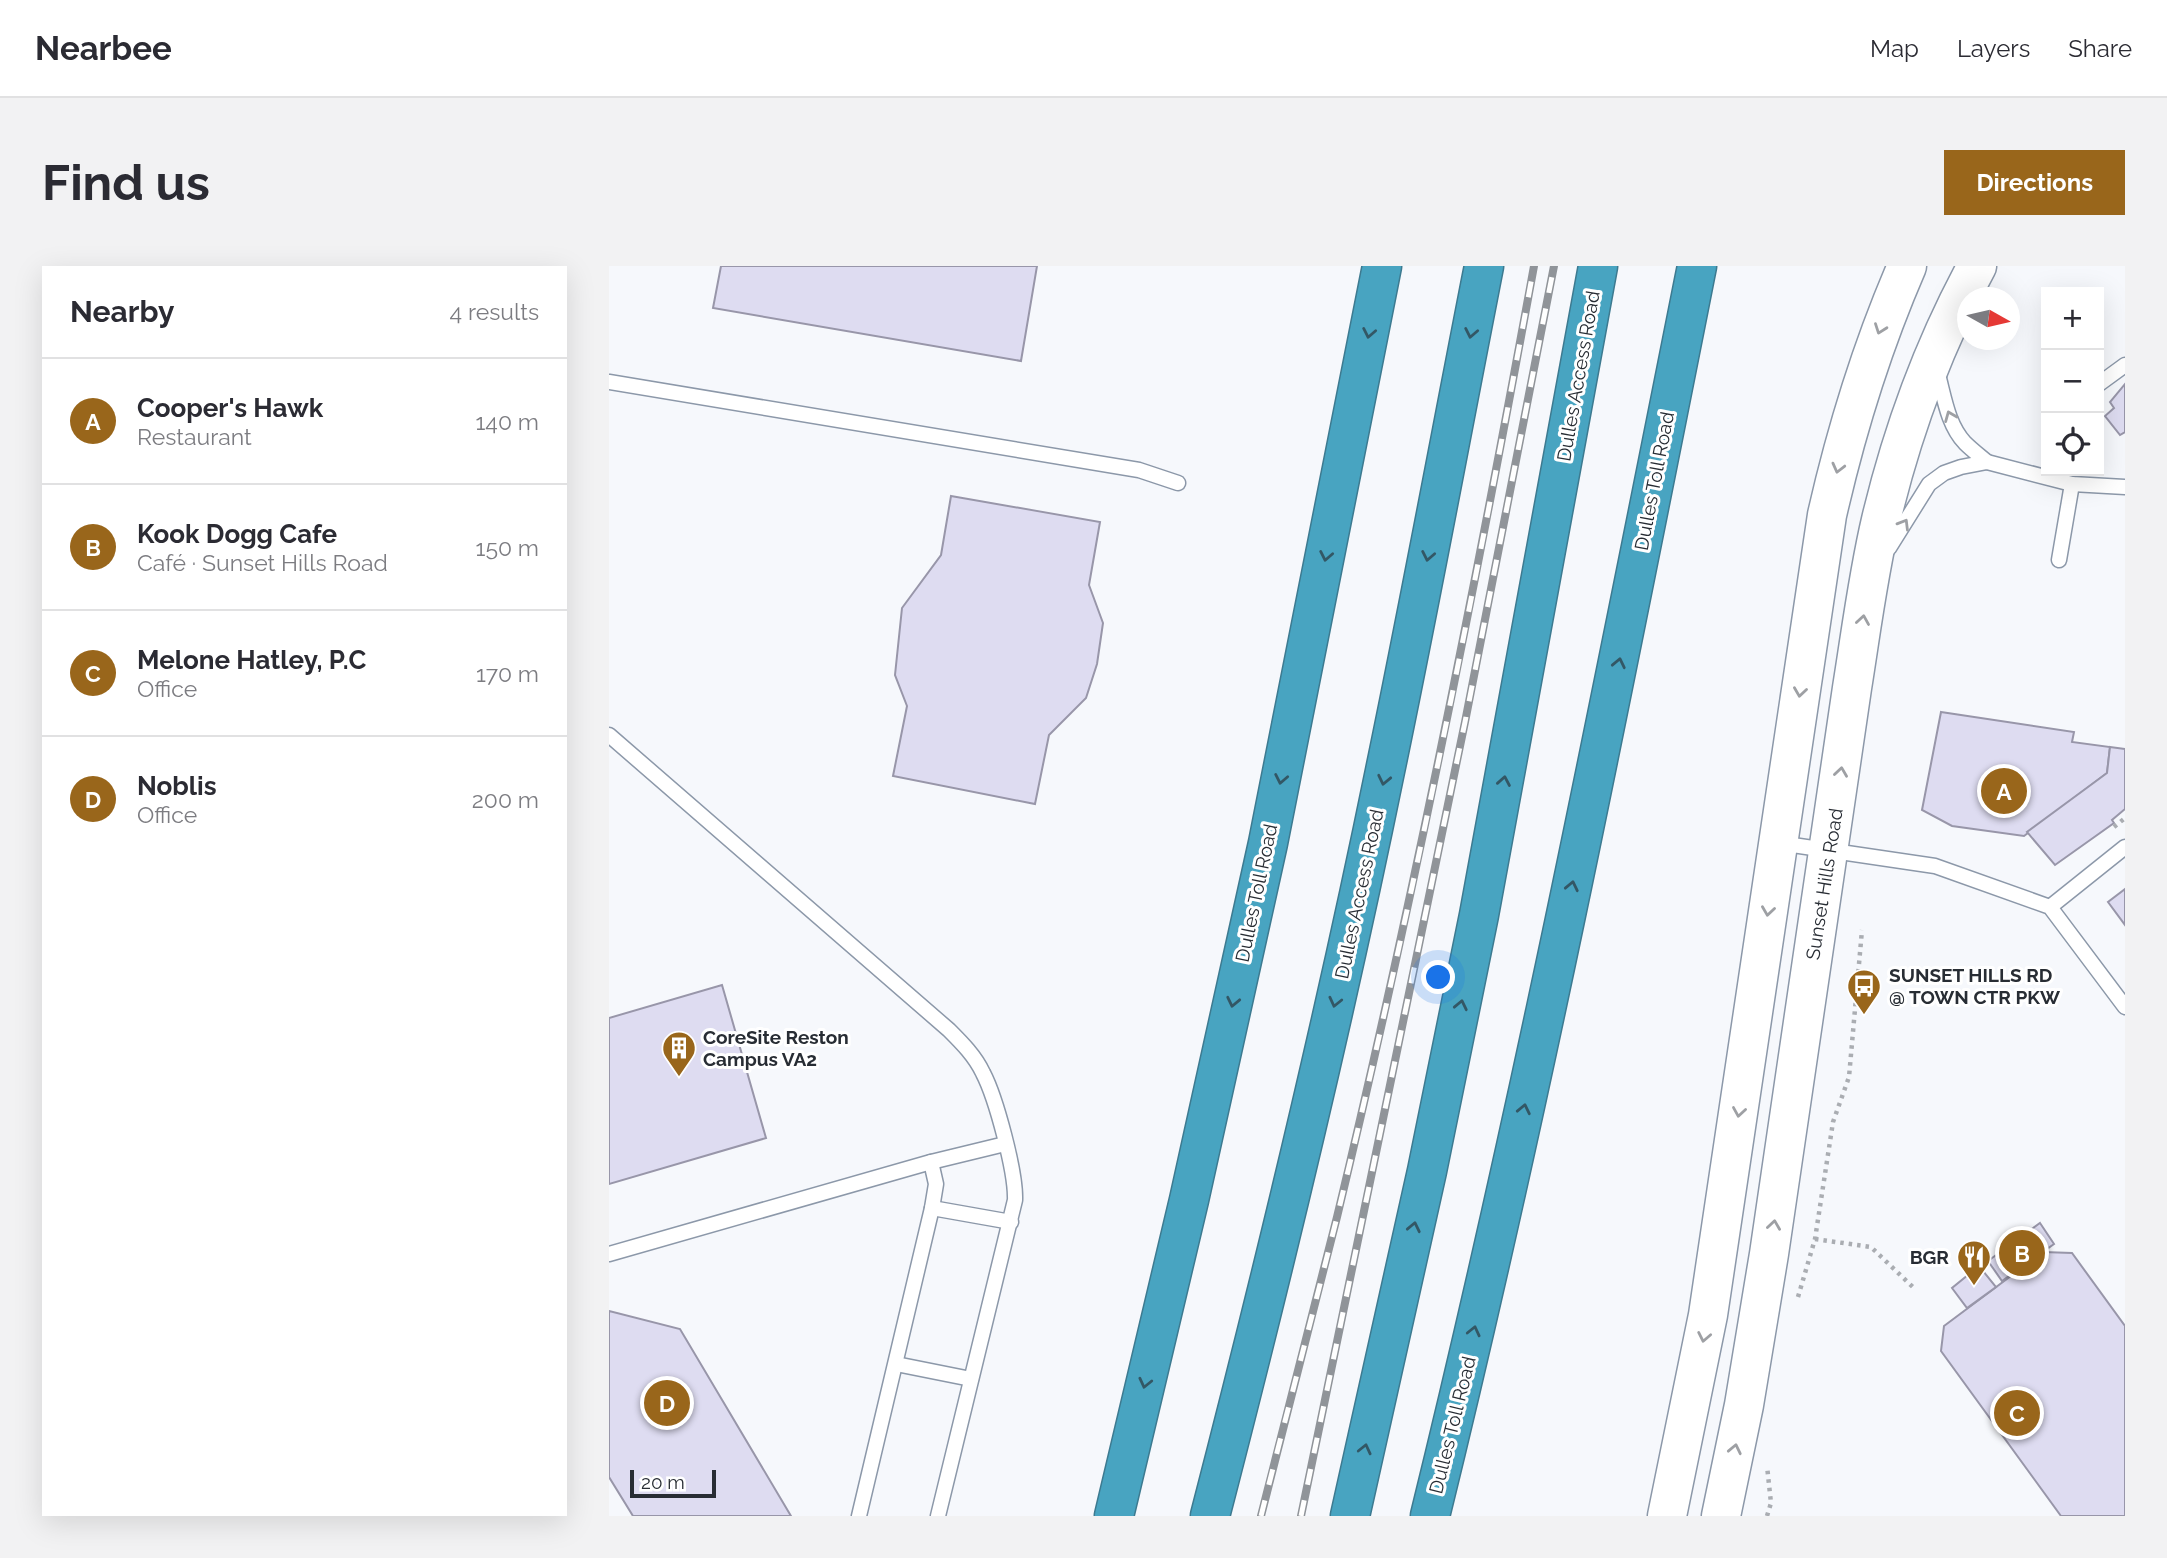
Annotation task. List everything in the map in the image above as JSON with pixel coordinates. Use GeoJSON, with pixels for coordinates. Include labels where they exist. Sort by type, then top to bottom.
{"type":"FeatureCollection","features":[{"type":"Feature","properties":{"kind":"highway","name":"Dulles Toll Road"},"geometry":{"type":"LineString","coordinates":[[1114,1516],[1189,1200],[1268,843],[1382,266]]}},
{"type":"Feature","properties":{"kind":"highway","name":"Dulles Access Road"},"geometry":{"type":"LineString","coordinates":[[1210,1516],[1262,1317],[1361,887],[1484,266]]}},
{"type":"Feature","properties":{"kind":"highway","name":"Dulles Access Road"},"geometry":{"type":"LineString","coordinates":[[1350,1516],[1427,1171],[1476,928],[1598,266]]}},
{"type":"Feature","properties":{"kind":"highway","name":"Dulles Toll Road"},"geometry":{"type":"LineString","coordinates":[[1430,1516],[1506,1191],[1565,921],[1697,266]]}},
{"type":"Feature","properties":{"kind":"main road"},"geometry":{"type":"LineString","coordinates":[[1667,1516],[1708,1315],[1827,515],[1855,402],[1883,320],[1907,266]]}},
{"type":"Feature","properties":{"kind":"main road","name":"Sunset Hills Road"},"geometry":{"type":"LineString","coordinates":[[1721,1516],[1756,1336],[1869,582],[1894,473],[1933,358],[1977,266]]}},
{"type":"Feature","properties":{"kind":"lane"},"geometry":{"type":"LineString","coordinates":[[1933,358],[1946,409],[1954,426],[1965,443],[1987,462],[2072,484],[2125,487]]}},
{"type":"Feature","properties":{"kind":"lane"},"geometry":{"type":"LineString","coordinates":[[2104,380],[2125,365]]}},
{"type":"Feature","properties":{"kind":"lane"},"geometry":{"type":"LineString","coordinates":[[609,382],[1139,470],[1178,482]]}},
{"type":"Feature","properties":{"kind":"lane"},"geometry":{"type":"LineString","coordinates":[[1869,582],[1929,484],[1953,470],[1987,462]]}},
{"type":"Feature","properties":{"kind":"lane"},"geometry":{"type":"LineString","coordinates":[[2059,560],[2072,484]]}},
{"type":"Feature","properties":{"kind":"lane"},"geometry":{"type":"LineString","coordinates":[[609,735],[950,1030],[982,1070],[1016,1188],[1011,1222],[938,1516]]}},
{"type":"Feature","properties":{"kind":"lane"},"geometry":{"type":"LineString","coordinates":[[1778,843],[1935,866],[2050,907],[2125,1007]]}},
{"type":"Feature","properties":{"kind":"lane"},"geometry":{"type":"LineString","coordinates":[[2050,907],[2125,847]]}},
{"type":"Feature","properties":{"kind":"lane"},"geometry":{"type":"LineString","coordinates":[[609,1254],[931,1162],[1005,1144]]}},
{"type":"Feature","properties":{"kind":"lane"},"geometry":{"type":"LineString","coordinates":[[859,1516],[932,1208],[936,1184],[931,1162]]}},
{"type":"Feature","properties":{"kind":"lane"},"geometry":{"type":"LineString","coordinates":[[932,1208],[1011,1222]]}},
{"type":"Feature","properties":{"kind":"lane"},"geometry":{"type":"LineString","coordinates":[[896,1364],[971,1379]]}},
{"type":"Feature","properties":{"kind":"path"},"geometry":{"type":"LineString","coordinates":[[1796,1305],[1815,1239],[1833,1122],[1849,1077],[1861,930]]}},
{"type":"Feature","properties":{"kind":"path"},"geometry":{"type":"LineString","coordinates":[[1815,1239],[1871,1247],[1916,1290]]}},
{"type":"Feature","properties":{"kind":"path"},"geometry":{"type":"LineString","coordinates":[[1766,1454],[1771,1503],[1767,1516]]}},
{"type":"Feature","properties":{"kind":"building"},"geometry":{"type":"Polygon","coordinates":[[[721,266],[1037,266],[1021,361],[713,308],[721,266]]]}},
{"type":"Feature","properties":{"kind":"building"},"geometry":{"type":"Polygon","coordinates":[[[2125,384],[2125,432],[2120,435],[2105,416],[2114,408],[2110,402],[2125,384]]]}},
{"type":"Feature","properties":{"kind":"building"},"geometry":{"type":"Polygon","coordinates":[[[951,496],[1100,522],[1089,585],[1103,623],[1097,664],[1086,698],[1049,735],[1035,804],[893,776],[907,706],[895,675],[902,608],[941,555],[951,496]]]}},
{"type":"Feature","properties":{"kind":"building"},"geometry":{"type":"Polygon","coordinates":[[[1941,712],[2074,732],[2072,742],[2110,747],[2107,773],[2024,836],[1952,826],[1922,810],[1941,712]]]}},
{"type":"Feature","properties":{"kind":"building"},"geometry":{"type":"Polygon","coordinates":[[[2110,747],[2125,749],[2125,809],[2112,820],[2114,823],[2055,865],[2027,832],[2107,773],[2110,747]]]}},
{"type":"Feature","properties":{"kind":"building"},"geometry":{"type":"Polygon","coordinates":[[[2125,889],[2125,925],[2108,902],[2125,889]]]}},
{"type":"Feature","properties":{"kind":"building","name":"CoreSite Reston Campus VA2"},"geometry":{"type":"Polygon","coordinates":[[[722,985],[766,1138],[609,1184],[609,1018],[722,985]]]}},
{"type":"Feature","properties":{"kind":"building"},"geometry":{"type":"Polygon","coordinates":[[[2040,1223],[2054,1244],[2002,1281],[1988,1261],[2040,1223]]]}},
{"type":"Feature","properties":{"kind":"building"},"geometry":{"type":"Polygon","coordinates":[[[2043,1252],[2072,1253],[2125,1326],[2125,1516],[2061,1516],[1941,1351],[1944,1326],[2043,1252]]]}},
{"type":"Feature","properties":{"kind":"building","name":"BGR"},"geometry":{"type":"Polygon","coordinates":[[[1979,1266],[1996,1287],[1967,1308],[1952,1288],[1979,1266]]]}},
{"type":"Feature","properties":{"kind":"building"},"geometry":{"type":"Polygon","coordinates":[[[609,1311],[680,1329],[791,1516],[633,1516],[609,1477],[609,1311]]]}},
{"type":"Feature","properties":{"kind":"railway"},"geometry":{"type":"LineString","coordinates":[[1261,1516],[1337,1217],[1392,980],[1466,624],[1534,266]]}},
{"type":"Feature","properties":{"kind":"railway"},"geometry":{"type":"LineString","coordinates":[[1301,1516],[1465,722],[1554,266]]}},
{"type":"Feature","properties":{"kind":"place","name":"Cooper's Hawk"},"geometry":{"type":"Point","coordinates":[2004,791]}},
{"type":"Feature","properties":{"kind":"place","name":"SUNSET HILLS RD @ TOWN CTR PKW"},"geometry":{"type":"Point","coordinates":[1864,1016]}},
{"type":"Feature","properties":{"kind":"place","name":"CoreSite Reston Campus VA2"},"geometry":{"type":"Point","coordinates":[679,1078]}},
{"type":"Feature","properties":{"kind":"place","name":"Kook Dogg Cafe"},"geometry":{"type":"Point","coordinates":[2022,1253]}},
{"type":"Feature","properties":{"kind":"place","name":"BGR"},"geometry":{"type":"Point","coordinates":[1974,1287]}},
{"type":"Feature","properties":{"kind":"place","name":"Noblis"},"geometry":{"type":"Point","coordinates":[667,1403]}},
{"type":"Feature","properties":{"kind":"place","name":"Melone Hatley, P.C"},"geometry":{"type":"Point","coordinates":[2017,1413]}}]}
